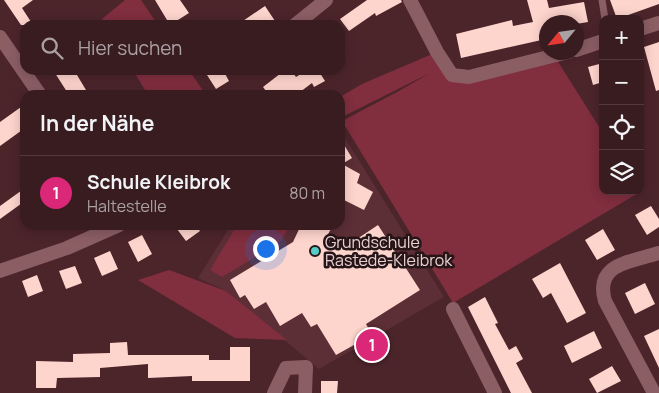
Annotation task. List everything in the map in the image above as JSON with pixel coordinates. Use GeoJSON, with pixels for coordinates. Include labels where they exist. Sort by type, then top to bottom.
{"type":"FeatureCollection","features":[{"type":"Feature","properties":{"kind":"street"},"geometry":{"type":"LineString","coordinates":[[301,20],[326,0]]}},
{"type":"Feature","properties":{"kind":"street"},"geometry":{"type":"LineString","coordinates":[[410,0],[447,71],[452,75],[469,77],[539,59]]}},
{"type":"Feature","properties":{"kind":"street"},"geometry":{"type":"LineString","coordinates":[[644,28],[659,23]]}},
{"type":"Feature","properties":{"kind":"street"},"geometry":{"type":"LineString","coordinates":[[0,38],[20,66]]}},
{"type":"Feature","properties":{"kind":"street"},"geometry":{"type":"LineString","coordinates":[[584,47],[599,42]]}},
{"type":"Feature","properties":{"kind":"street"},"geometry":{"type":"LineString","coordinates":[[26,75],[36,90]]}},
{"type":"Feature","properties":{"kind":"street"},"geometry":{"type":"LineString","coordinates":[[0,271],[68,248],[108,230]]}},
{"type":"Feature","properties":{"kind":"street"},"geometry":{"type":"LineString","coordinates":[[656,391],[605,301],[602,289],[603,280],[615,266],[659,253]]}},
{"type":"Feature","properties":{"kind":"street"},"geometry":{"type":"LineString","coordinates":[[453,309],[494,393]]}},
{"type":"Feature","properties":{"kind":"street"},"geometry":{"type":"LineString","coordinates":[[274,393],[286,368],[306,367],[305,393]]}},
{"type":"Feature","properties":{"kind":"lane"},"geometry":{"type":"LineString","coordinates":[[602,0],[604,15]]}},
{"type":"Feature","properties":{"kind":"shaded area"},"geometry":{"type":"Polygon","coordinates":[[[125,0],[141,0],[155,20],[103,20],[125,0]]]}},
{"type":"Feature","properties":{"kind":"shaded area"},"geometry":{"type":"Polygon","coordinates":[[[437,52],[452,75],[539,60],[557,60],[599,127],[599,195],[635,195],[453,303],[345,126],[345,119],[430,73],[345,116],[345,94],[362,84],[437,52]]]}},
{"type":"Feature","properties":{"kind":"shaded area"},"geometry":{"type":"Polygon","coordinates":[[[136,75],[192,75],[203,90],[145,90],[136,75]]]}},
{"type":"Feature","properties":{"kind":"shaded area","name":"Grundschule Rastede-Kleibrok"},"geometry":{"type":"Polygon","coordinates":[[[345,138],[444,297],[319,369],[226,291],[198,278],[228,230],[345,230],[345,138]]]}},
{"type":"Feature","properties":{"kind":"shaded area"},"geometry":{"type":"Polygon","coordinates":[[[234,230],[288,230],[280,242],[222,277],[210,270],[234,230]]]}},
{"type":"Feature","properties":{"kind":"shaded area"},"geometry":{"type":"Polygon","coordinates":[[[169,270],[226,291],[287,340],[235,338],[138,280],[169,270]]]}},
{"type":"Feature","properties":{"kind":"building"},"geometry":{"type":"Polygon","coordinates":[[[4,0],[33,0],[22,8],[30,20],[20,20],[20,24],[4,0]]]}},
{"type":"Feature","properties":{"kind":"building"},"geometry":{"type":"Polygon","coordinates":[[[155,0],[180,0],[189,13],[178,20],[167,20],[155,0]]]}},
{"type":"Feature","properties":{"kind":"building"},"geometry":{"type":"Polygon","coordinates":[[[367,0],[401,0],[402,2],[376,16],[375,13],[349,31],[345,26],[345,20],[340,19],[367,0]]]}},
{"type":"Feature","properties":{"kind":"building"},"geometry":{"type":"Polygon","coordinates":[[[527,0],[547,0],[549,8],[584,2],[588,22],[584,23],[584,15],[539,15],[539,41],[461,58],[456,34],[512,20],[513,26],[533,22],[527,0]]]}},
{"type":"Feature","properties":{"kind":"building"},"geometry":{"type":"Polygon","coordinates":[[[610,0],[659,0],[659,4],[628,15],[616,15],[610,0]]]}},
{"type":"Feature","properties":{"kind":"building"},"geometry":{"type":"Polygon","coordinates":[[[265,6],[274,20],[244,20],[265,6]]]}},
{"type":"Feature","properties":{"kind":"building"},"geometry":{"type":"Polygon","coordinates":[[[659,42],[659,90],[656,91],[644,47],[659,42]]]}},
{"type":"Feature","properties":{"kind":"building"},"geometry":{"type":"Polygon","coordinates":[[[599,64],[599,83],[593,85],[588,67],[599,64]]]}},
{"type":"Feature","properties":{"kind":"building"},"geometry":{"type":"Polygon","coordinates":[[[56,75],[77,75],[86,90],[66,90],[56,75]]]}},
{"type":"Feature","properties":{"kind":"building"},"geometry":{"type":"Polygon","coordinates":[[[207,75],[226,75],[229,81],[216,89],[207,75]]]}},
{"type":"Feature","properties":{"kind":"building"},"geometry":{"type":"Polygon","coordinates":[[[279,75],[295,75],[296,77],[299,75],[321,75],[325,81],[314,87],[312,83],[303,90],[265,90],[263,87],[279,75]]]}},
{"type":"Feature","properties":{"kind":"building"},"geometry":{"type":"Polygon","coordinates":[[[20,108],[20,132],[0,146],[0,122],[20,108]]]}},
{"type":"Feature","properties":{"kind":"building"},"geometry":{"type":"Polygon","coordinates":[[[345,146],[352,158],[345,162],[345,146]]]}},
{"type":"Feature","properties":{"kind":"building"},"geometry":{"type":"Polygon","coordinates":[[[345,166],[360,174],[357,183],[373,192],[364,210],[345,200],[345,166]]]}},
{"type":"Feature","properties":{"kind":"building"},"geometry":{"type":"Polygon","coordinates":[[[20,192],[20,205],[0,219],[0,206],[20,192]]]}},
{"type":"Feature","properties":{"kind":"building"},"geometry":{"type":"Polygon","coordinates":[[[651,206],[659,219],[659,227],[647,235],[635,215],[651,206]]]}},
{"type":"Feature","properties":{"kind":"building"},"geometry":{"type":"Polygon","coordinates":[[[378,225],[420,290],[366,324],[372,335],[336,355],[317,324],[311,327],[302,313],[280,326],[266,302],[254,309],[245,295],[240,298],[230,280],[293,242],[299,230],[330,230],[326,238],[345,247],[378,225]]]}},
{"type":"Feature","properties":{"kind":"building"},"geometry":{"type":"Polygon","coordinates":[[[603,229],[615,250],[597,260],[585,240],[603,229]]]}},
{"type":"Feature","properties":{"kind":"building"},"geometry":{"type":"Polygon","coordinates":[[[178,230],[200,231],[186,241],[178,230]]]}},
{"type":"Feature","properties":{"kind":"building"},"geometry":{"type":"Polygon","coordinates":[[[142,235],[152,254],[138,262],[128,242],[142,235]]]}},
{"type":"Feature","properties":{"kind":"building"},"geometry":{"type":"Polygon","coordinates":[[[110,251],[118,269],[102,276],[94,258],[110,251]]]}},
{"type":"Feature","properties":{"kind":"building"},"geometry":{"type":"Polygon","coordinates":[[[560,263],[586,313],[567,323],[551,293],[543,298],[532,279],[560,263]]]}},
{"type":"Feature","properties":{"kind":"building"},"geometry":{"type":"Polygon","coordinates":[[[75,266],[82,283],[66,289],[59,271],[75,266]]]}},
{"type":"Feature","properties":{"kind":"building"},"geometry":{"type":"Polygon","coordinates":[[[37,275],[43,291],[28,297],[22,281],[37,275]]]}},
{"type":"Feature","properties":{"kind":"building"},"geometry":{"type":"Polygon","coordinates":[[[645,283],[655,304],[635,314],[625,293],[645,283]]]}},
{"type":"Feature","properties":{"kind":"building"},"geometry":{"type":"Polygon","coordinates":[[[485,297],[498,323],[495,324],[509,350],[516,346],[523,359],[516,363],[532,393],[511,393],[468,307],[485,297]]]}},
{"type":"Feature","properties":{"kind":"building"},"geometry":{"type":"Polygon","coordinates":[[[659,329],[659,368],[644,336],[659,329]]]}},
{"type":"Feature","properties":{"kind":"building"},"geometry":{"type":"Polygon","coordinates":[[[594,331],[602,348],[572,363],[564,346],[594,331]]]}},
{"type":"Feature","properties":{"kind":"building"},"geometry":{"type":"Polygon","coordinates":[[[127,342],[128,355],[209,355],[209,360],[230,360],[230,347],[250,347],[250,381],[192,381],[192,376],[148,378],[148,364],[100,368],[100,377],[57,378],[56,388],[36,388],[36,361],[73,362],[73,354],[110,353],[110,343],[127,342]]]}},
{"type":"Feature","properties":{"kind":"building"},"geometry":{"type":"Polygon","coordinates":[[[612,366],[621,381],[597,393],[589,379],[612,366]]]}},
{"type":"Feature","properties":{"kind":"building"},"geometry":{"type":"Polygon","coordinates":[[[321,381],[338,381],[337,393],[321,393],[321,381]]]}},
{"type":"Feature","properties":{"kind":"place","name":"Grundschule Rastede-Kleibrok"},"geometry":{"type":"Point","coordinates":[315,251]}},
{"type":"Feature","properties":{"kind":"place","name":"Schule Kleibrok"},"geometry":{"type":"Point","coordinates":[372,345]}}]}
